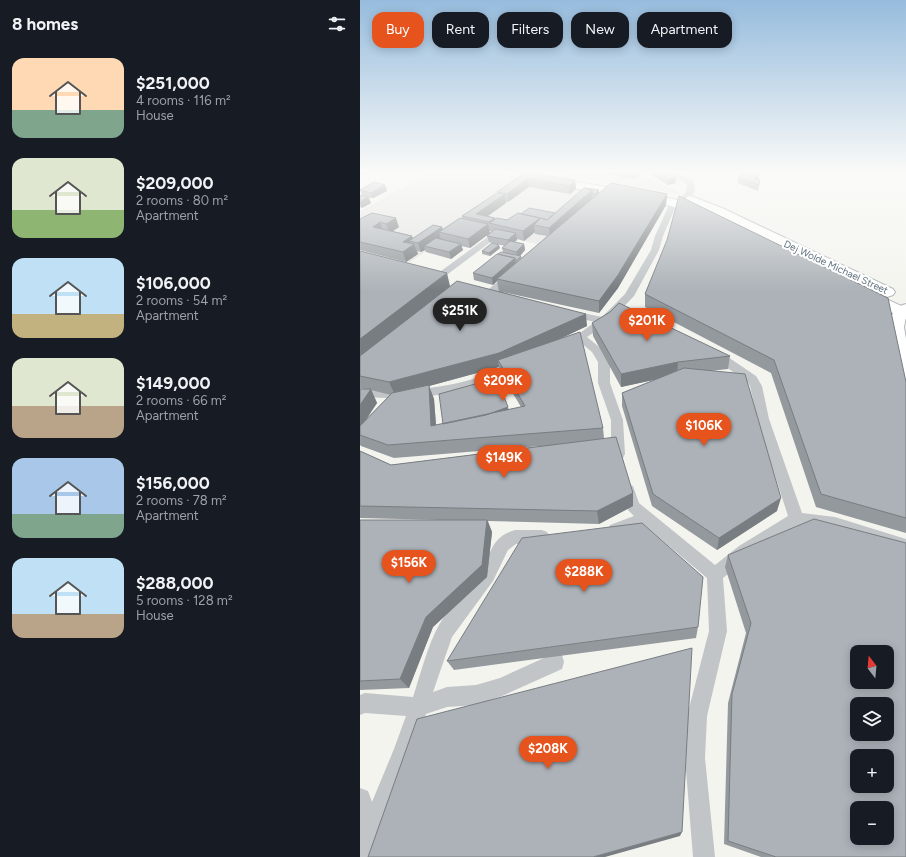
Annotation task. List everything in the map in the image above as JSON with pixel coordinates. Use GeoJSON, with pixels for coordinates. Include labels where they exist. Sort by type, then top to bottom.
{"type":"FeatureCollection","features":[{"type":"Feature","properties":{"kind":"main road","name":"Dej Wolde Michael Street"},"geometry":{"type":"LineString","coordinates":[[707,211],[905,308]]}},
{"type":"Feature","properties":{"kind":"main road"},"geometry":{"type":"LineString","coordinates":[[905,308],[898,318],[896,327],[906,388]]}},
{"type":"Feature","properties":{"kind":"street"},"geometry":{"type":"LineString","coordinates":[[566,344],[580,338],[604,321],[629,296],[649,262],[655,250],[659,236],[674,211]]}},
{"type":"Feature","properties":{"kind":"street"},"geometry":{"type":"LineString","coordinates":[[445,284],[429,280],[489,239]]}},
{"type":"Feature","properties":{"kind":"street"},"geometry":{"type":"LineString","coordinates":[[503,300],[484,295],[517,270]]}},
{"type":"Feature","properties":{"kind":"street"},"geometry":{"type":"LineString","coordinates":[[616,309],[630,313]]}},
{"type":"Feature","properties":{"kind":"street"},"geometry":{"type":"LineString","coordinates":[[557,311],[604,321]]}},
{"type":"Feature","properties":{"kind":"street"},"geometry":{"type":"LineString","coordinates":[[580,338],[596,348],[604,360],[606,369],[605,386],[615,412],[617,423],[616,443],[622,472],[633,506],[715,575],[718,631],[697,716],[695,758],[704,857]]}},
{"type":"Feature","properties":{"kind":"street"},"geometry":{"type":"LineString","coordinates":[[702,346],[752,379],[756,386],[764,419],[796,519]]}},
{"type":"Feature","properties":{"kind":"street"},"geometry":{"type":"LineString","coordinates":[[360,392],[412,395],[454,388],[501,373],[526,363]]}},
{"type":"Feature","properties":{"kind":"street"},"geometry":{"type":"LineString","coordinates":[[730,379],[752,379]]}},
{"type":"Feature","properties":{"kind":"street"},"geometry":{"type":"LineString","coordinates":[[386,408],[395,395]]}},
{"type":"Feature","properties":{"kind":"street"},"geometry":{"type":"LineString","coordinates":[[610,400],[625,396]]}},
{"type":"Feature","properties":{"kind":"street"},"geometry":{"type":"LineString","coordinates":[[599,533],[634,524],[645,517]]}},
{"type":"Feature","properties":{"kind":"street"},"geometry":{"type":"LineString","coordinates":[[715,575],[745,551],[796,519],[835,523],[906,546]]}},
{"type":"Feature","properties":{"kind":"street"},"geometry":{"type":"LineString","coordinates":[[368,857],[370,832],[404,750],[444,633],[451,620],[487,577],[500,548],[512,538],[559,537]]}},
{"type":"Feature","properties":{"kind":"street"},"geometry":{"type":"LineString","coordinates":[[360,704],[418,707],[447,697],[476,695],[502,687],[556,662]]}},
{"type":"Feature","properties":{"kind":"street"},"geometry":{"type":"LineString","coordinates":[[360,799],[370,832]]}},
{"type":"Feature","properties":{"kind":"shaded area"},"geometry":{"type":"Polygon","coordinates":[[[360,211],[580,211],[541,245],[462,226],[403,267],[360,257],[360,211]]]}},
{"type":"Feature","properties":{"kind":"building"},"geometry":{"type":"Polygon","coordinates":[[[470,211],[480,211],[476,214],[495,218],[489,222],[462,216],[470,211]]]}},
{"type":"Feature","properties":{"kind":"building"},"geometry":{"type":"Polygon","coordinates":[[[525,211],[545,211],[555,213],[547,220],[521,214],[525,211]]]}},
{"type":"Feature","properties":{"kind":"building"},"geometry":{"type":"Polygon","coordinates":[[[557,211],[568,211],[549,228],[534,225],[541,218],[547,220],[557,211]]]}},
{"type":"Feature","properties":{"kind":"building"},"geometry":{"type":"Polygon","coordinates":[[[578,211],[657,211],[618,275],[599,301],[497,279],[578,211]]]}},
{"type":"Feature","properties":{"kind":"building"},"geometry":{"type":"Polygon","coordinates":[[[675,211],[710,211],[888,298],[906,382],[906,518],[821,494],[774,360],[645,294],[667,240],[675,211]]]}},
{"type":"Feature","properties":{"kind":"building"},"geometry":{"type":"Polygon","coordinates":[[[372,213],[396,218],[386,224],[380,222],[373,227],[412,236],[403,242],[414,244],[403,252],[360,242],[360,219],[372,213]]]}},
{"type":"Feature","properties":{"kind":"building"},"geometry":{"type":"Polygon","coordinates":[[[518,213],[540,218],[523,231],[489,223],[497,218],[507,220],[518,213]]]}},
{"type":"Feature","properties":{"kind":"building"},"geometry":{"type":"Polygon","coordinates":[[[460,218],[488,224],[468,239],[439,232],[460,218]]]}},
{"type":"Feature","properties":{"kind":"building"},"geometry":{"type":"Polygon","coordinates":[[[433,225],[442,227],[418,243],[409,241],[433,225]]]}},
{"type":"Feature","properties":{"kind":"building"},"geometry":{"type":"Polygon","coordinates":[[[495,229],[516,233],[508,240],[487,236],[495,229]]]}},
{"type":"Feature","properties":{"kind":"building"},"geometry":{"type":"Polygon","coordinates":[[[436,238],[461,244],[449,252],[424,246],[436,238]]]}},
{"type":"Feature","properties":{"kind":"building"},"geometry":{"type":"Polygon","coordinates":[[[510,241],[524,244],[516,252],[502,248],[510,241]]]}},
{"type":"Feature","properties":{"kind":"building"},"geometry":{"type":"Polygon","coordinates":[[[492,243],[499,245],[489,253],[482,251],[492,243]]]}},
{"type":"Feature","properties":{"kind":"building"},"geometry":{"type":"Polygon","coordinates":[[[360,251],[447,273],[360,339],[360,251]]]}},
{"type":"Feature","properties":{"kind":"building"},"geometry":{"type":"Polygon","coordinates":[[[501,252],[521,256],[515,260],[515,258],[498,254],[501,252]]]}},
{"type":"Feature","properties":{"kind":"building"},"geometry":{"type":"Polygon","coordinates":[[[497,254],[515,258],[492,278],[473,273],[497,254]]]}},
{"type":"Feature","properties":{"kind":"building"},"geometry":{"type":"Polygon","coordinates":[[[457,281],[586,314],[499,353],[389,382],[360,376],[360,356],[457,281]]]}},
{"type":"Feature","properties":{"kind":"building"},"geometry":{"type":"Polygon","coordinates":[[[619,303],[730,356],[678,362],[621,374],[592,323],[610,312],[619,303]]]}},
{"type":"Feature","properties":{"kind":"building"},"geometry":{"type":"Polygon","coordinates":[[[580,332],[603,428],[388,445],[360,435],[360,426],[392,393],[429,385],[431,426],[525,406],[498,360],[580,332]]]}},
{"type":"Feature","properties":{"kind":"building"},"geometry":{"type":"Polygon","coordinates":[[[684,368],[745,374],[781,498],[719,538],[653,494],[622,393],[684,368]]]}},
{"type":"Feature","properties":{"kind":"building"},"geometry":{"type":"Polygon","coordinates":[[[497,378],[508,407],[486,415],[443,424],[439,394],[497,378]]]}},
{"type":"Feature","properties":{"kind":"building"},"geometry":{"type":"Polygon","coordinates":[[[360,389],[371,389],[360,405],[360,389]]]}},
{"type":"Feature","properties":{"kind":"building"},"geometry":{"type":"Polygon","coordinates":[[[616,437],[633,493],[597,511],[360,506],[360,451],[391,465],[616,437]]]}},
{"type":"Feature","properties":{"kind":"building"},"geometry":{"type":"Polygon","coordinates":[[[814,519],[906,543],[906,857],[776,857],[728,841],[732,694],[751,623],[728,555],[814,519]]]}},
{"type":"Feature","properties":{"kind":"building"},"geometry":{"type":"Polygon","coordinates":[[[360,520],[487,520],[482,565],[426,617],[400,679],[360,681],[360,520]]]}},
{"type":"Feature","properties":{"kind":"building"},"geometry":{"type":"Polygon","coordinates":[[[642,523],[703,577],[698,627],[447,661],[522,538],[642,523]]]}},
{"type":"Feature","properties":{"kind":"building"},"geometry":{"type":"Polygon","coordinates":[[[692,648],[682,832],[593,857],[368,857],[417,719],[692,648]]]}}]}
